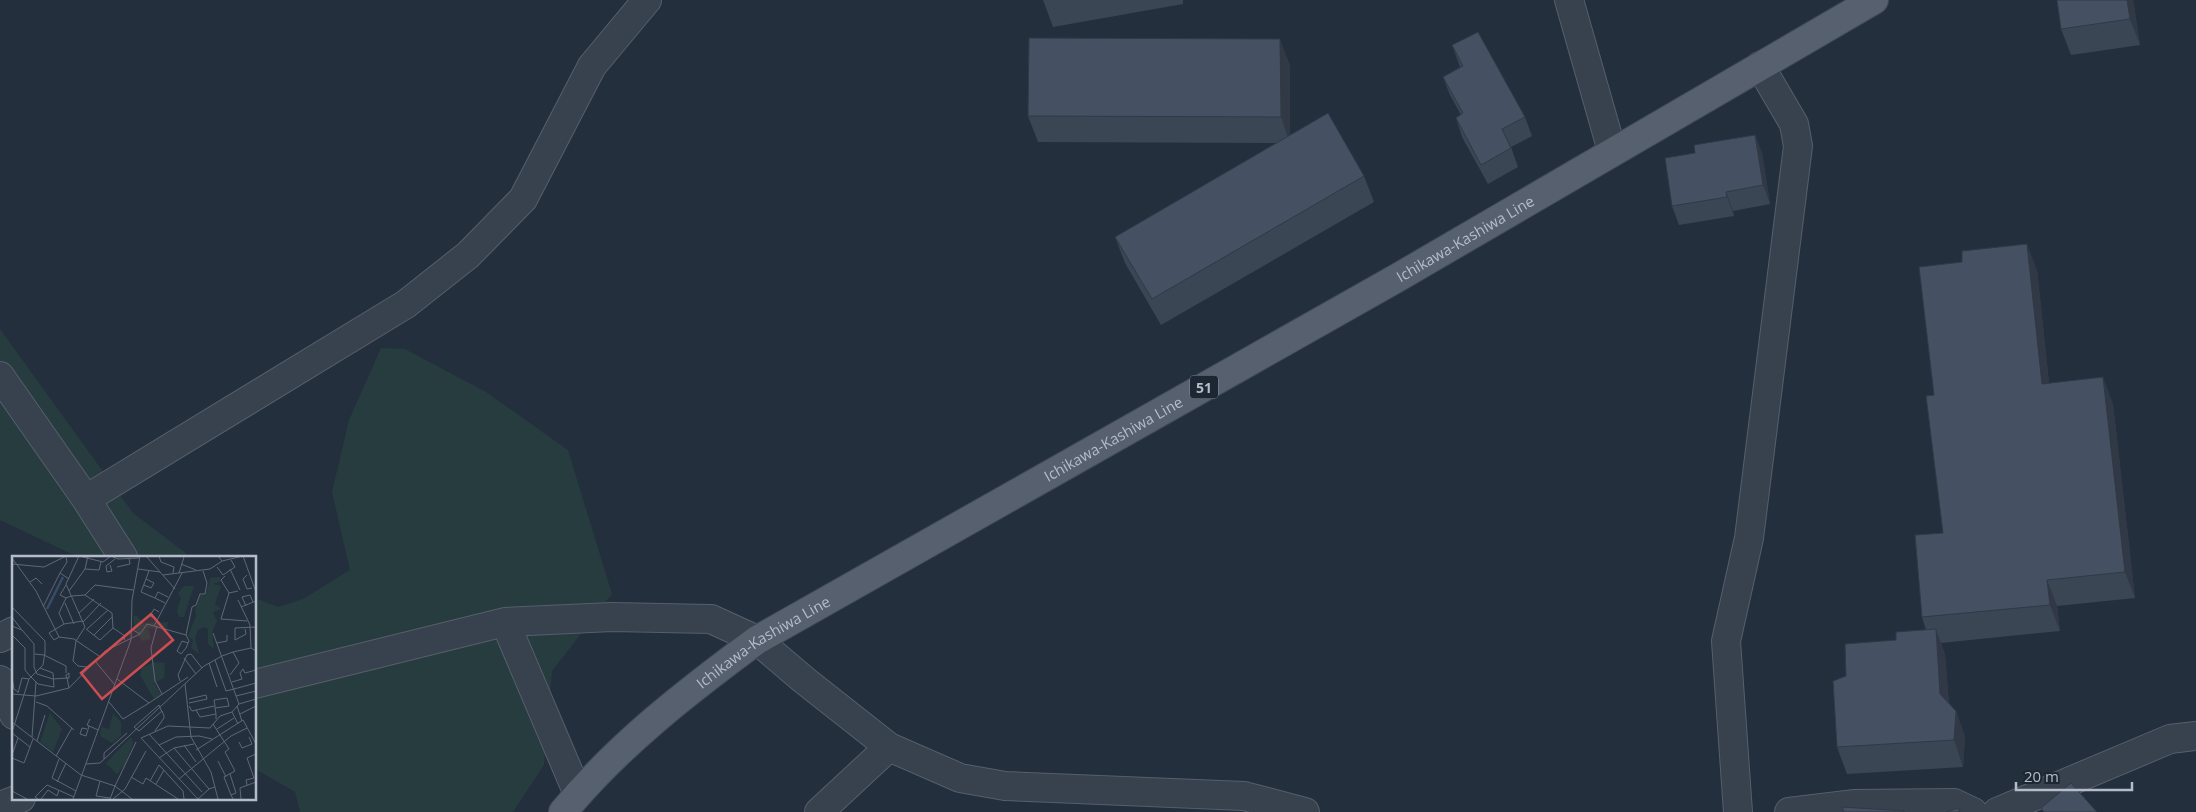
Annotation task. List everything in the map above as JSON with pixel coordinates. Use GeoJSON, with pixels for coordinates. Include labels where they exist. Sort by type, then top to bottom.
{"type":"FeatureCollection","features":[{"type":"Feature","properties":{"kind":"main road","name":"Ichikawa-Kashiwa Line"},"geometry":{"type":"LineString","coordinates":[[570,803],[664,712],[757,640],[1388,282],[1874,0]]}},
{"type":"Feature","properties":{"kind":"street"},"geometry":{"type":"LineString","coordinates":[[86,500],[406,304],[468,255],[523,199],[592,66],[647,0]]}},
{"type":"Feature","properties":{"kind":"street"},"geometry":{"type":"LineString","coordinates":[[1569,0],[1612,152]]}},
{"type":"Feature","properties":{"kind":"street"},"geometry":{"type":"LineString","coordinates":[[1738,812],[1726,641],[1749,538],[1798,146],[1794,124],[1760,66]]}},
{"type":"Feature","properties":{"kind":"street"},"geometry":{"type":"LineString","coordinates":[[0,376],[122,556]]}},
{"type":"Feature","properties":{"kind":"street"},"geometry":{"type":"LineString","coordinates":[[256,684],[505,622],[612,618],[711,619],[757,640],[889,747],[960,778],[1005,786],[1244,796],[1305,812]]}},
{"type":"Feature","properties":{"kind":"street"},"geometry":{"type":"LineString","coordinates":[[505,622],[570,803]]}},
{"type":"Feature","properties":{"kind":"street"},"geometry":{"type":"LineString","coordinates":[[0,638],[12,632]]}},
{"type":"Feature","properties":{"kind":"street"},"geometry":{"type":"LineString","coordinates":[[0,680],[12,710]]}},
{"type":"Feature","properties":{"kind":"street"},"geometry":{"type":"LineString","coordinates":[[1998,812],[2170,739],[2196,736]]}},
{"type":"Feature","properties":{"kind":"street"},"geometry":{"type":"LineString","coordinates":[[819,812],[889,747]]}},
{"type":"Feature","properties":{"kind":"street"},"geometry":{"type":"LineString","coordinates":[[0,806],[16,800]]}},
{"type":"Feature","properties":{"kind":"street"},"geometry":{"type":"LineString","coordinates":[[1789,812],[1856,804],[1954,803],[1972,812]]}},
{"type":"Feature","properties":{"kind":"green space"},"geometry":{"type":"Polygon","coordinates":[[[0,329],[133,513],[190,556],[76,556],[0,520],[0,329]]]}},
{"type":"Feature","properties":{"kind":"green space"},"geometry":{"type":"Polygon","coordinates":[[[381,348],[405,349],[486,392],[568,450],[612,594],[552,671],[544,765],[513,812],[300,812],[295,792],[256,770],[256,598],[278,607],[303,599],[350,570],[332,492],[349,420],[381,348]]]}},
{"type":"Feature","properties":{"kind":"building"},"geometry":{"type":"Polygon","coordinates":[[[2057,0],[2127,0],[2130,19],[2061,29],[2057,0]]]}},
{"type":"Feature","properties":{"kind":"building"},"geometry":{"type":"Polygon","coordinates":[[[1478,32],[1525,117],[1502,129],[1511,148],[1481,165],[1456,118],[1463,113],[1443,77],[1463,66],[1452,45],[1478,32]]]}},
{"type":"Feature","properties":{"kind":"building"},"geometry":{"type":"Polygon","coordinates":[[[1029,38],[1280,39],[1281,117],[1028,116],[1029,38]]]}},
{"type":"Feature","properties":{"kind":"building"},"geometry":{"type":"Polygon","coordinates":[[[1328,113],[1364,176],[1152,299],[1115,237],[1328,113]]]}},
{"type":"Feature","properties":{"kind":"building"},"geometry":{"type":"Polygon","coordinates":[[[1755,135],[1763,185],[1726,192],[1727,197],[1672,206],[1665,158],[1695,153],[1694,145],[1755,135]]]}},
{"type":"Feature","properties":{"kind":"building"},"geometry":{"type":"Polygon","coordinates":[[[2027,244],[2042,384],[2103,377],[2125,572],[2047,580],[2050,605],[1922,617],[1915,535],[1943,533],[1926,396],[1934,395],[1919,267],[1962,262],[1962,251],[2027,244]]]}},
{"type":"Feature","properties":{"kind":"building"},"geometry":{"type":"Polygon","coordinates":[[[1936,629],[1940,694],[1956,711],[1954,740],[1837,747],[1833,681],[1846,676],[1845,644],[1896,640],[1896,632],[1936,629]]]}},
{"type":"Feature","properties":{"kind":"building"},"geometry":{"type":"Polygon","coordinates":[[[2071,783],[2097,812],[2044,812],[2041,808],[2071,783]]]}},
{"type":"Feature","properties":{"kind":"building"},"geometry":{"type":"Polygon","coordinates":[[[1842,807],[1904,811],[1904,812],[1844,812],[1842,807]]]}},
{"type":"Feature","properties":{"kind":"building"},"geometry":{"type":"Polygon","coordinates":[[[1958,808],[1960,812],[1946,812],[1958,808]]]}}]}
